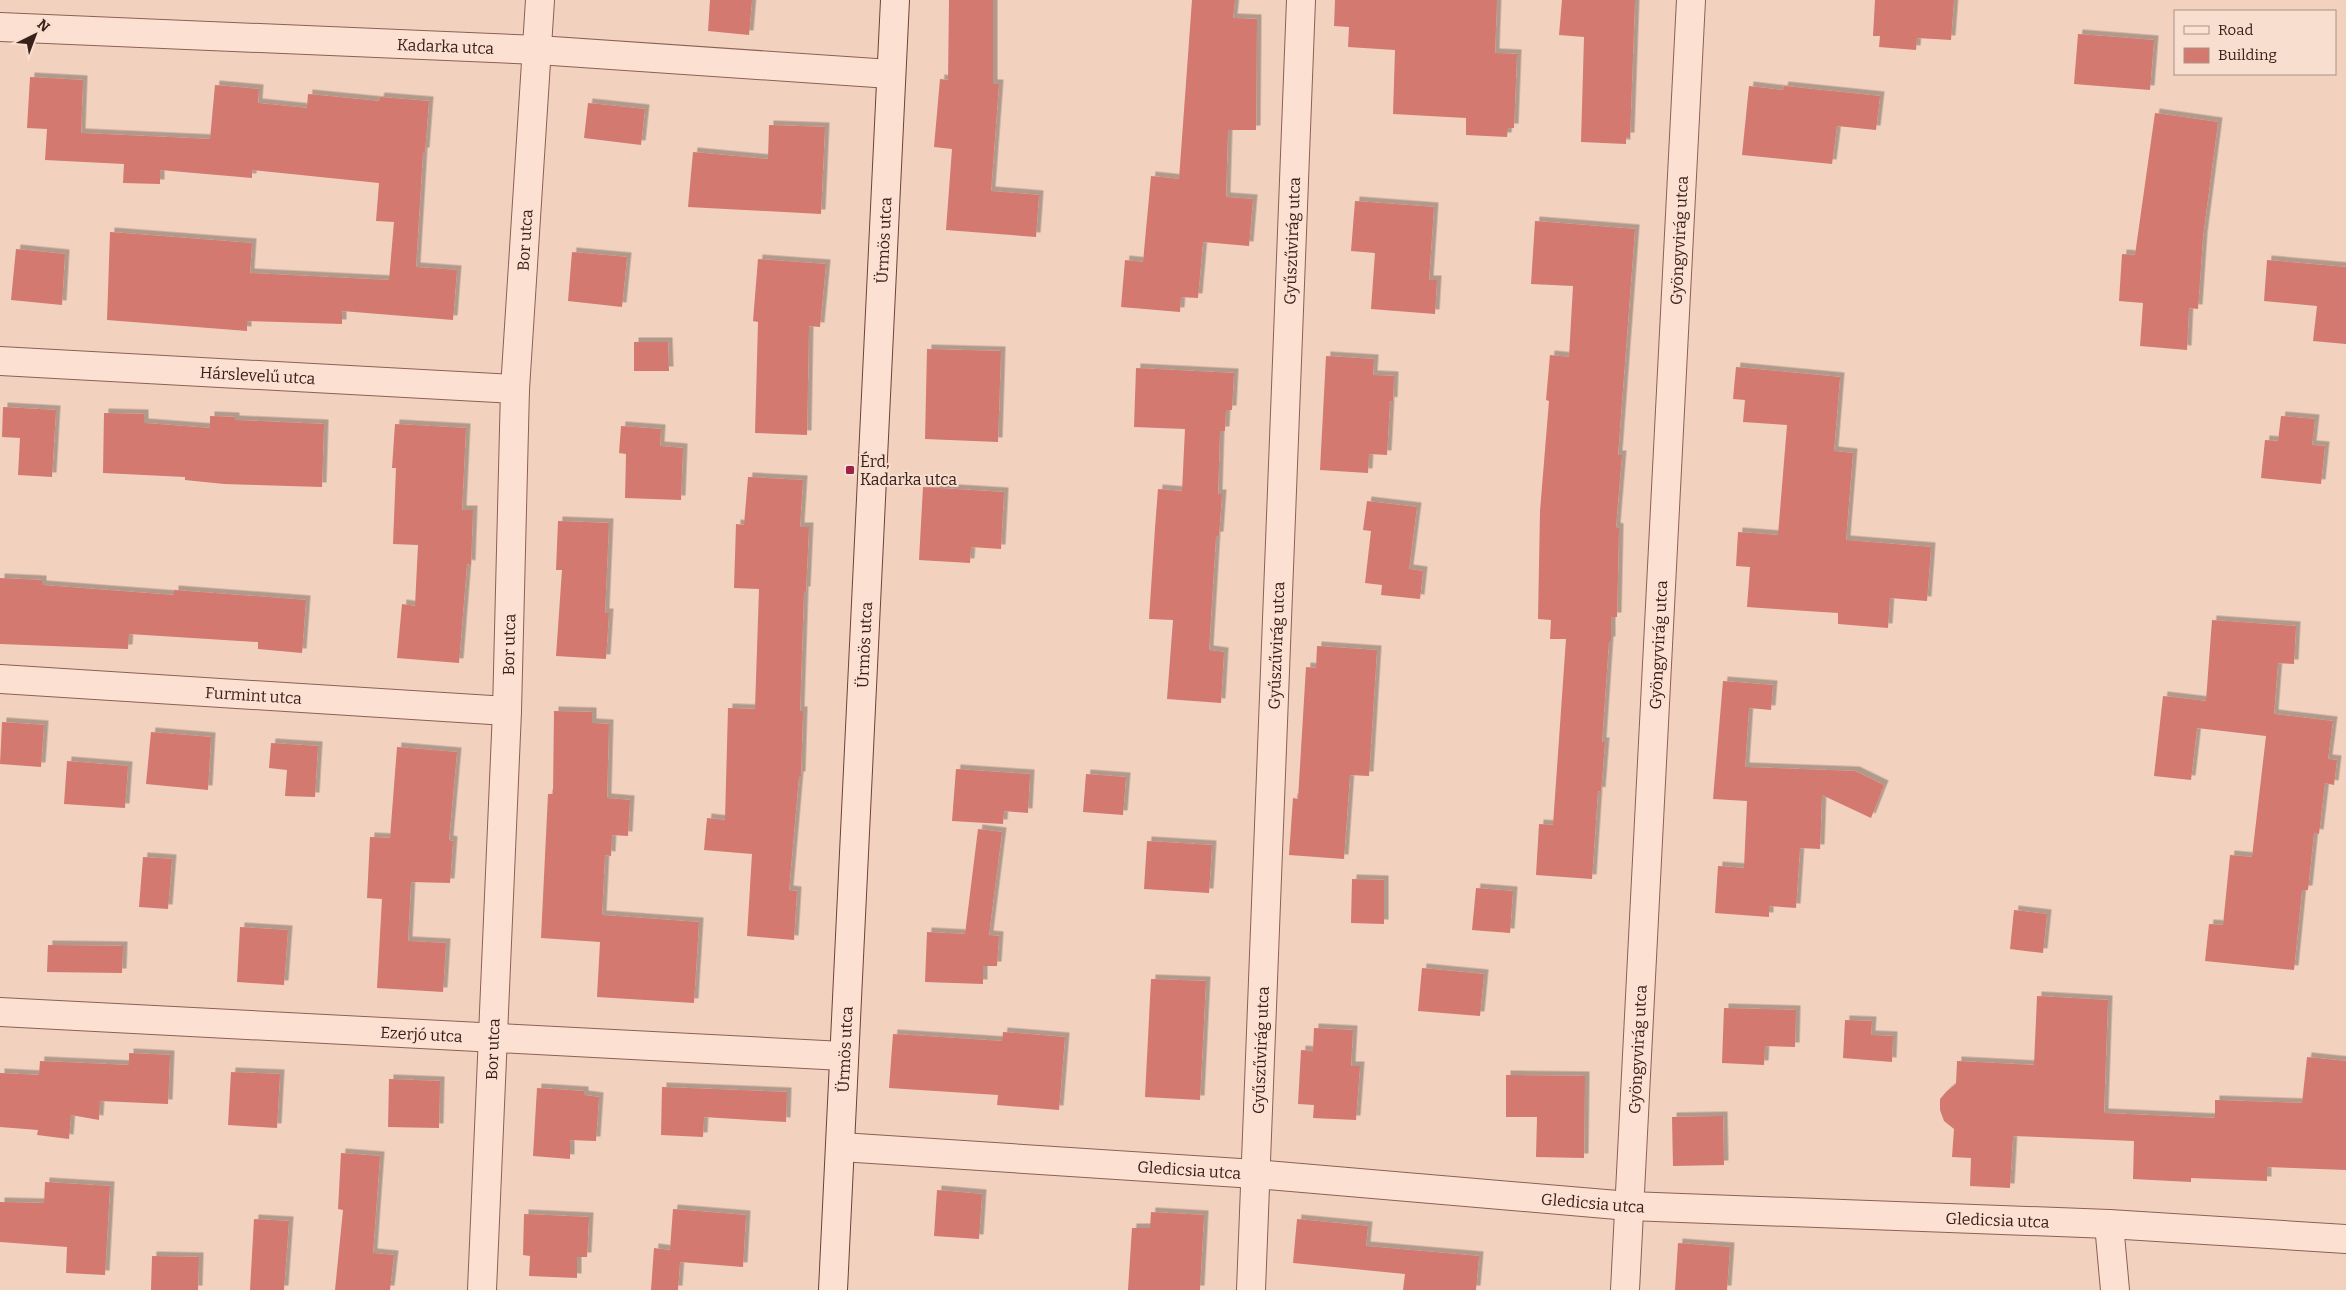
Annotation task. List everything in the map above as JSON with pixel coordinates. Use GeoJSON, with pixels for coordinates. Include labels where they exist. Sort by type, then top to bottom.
{"type":"FeatureCollection","features":[{"type":"Feature","properties":{"kind":"street","name":"Bor utca"},"geometry":{"type":"LineString","coordinates":[[482,1290],[507,711],[515,389],[540,0]]}},
{"type":"Feature","properties":{"kind":"street","name":"Ürmös utca"},"geometry":{"type":"LineString","coordinates":[[833,1290],[895,0]]}},
{"type":"Feature","properties":{"kind":"street","name":"Gyűszűvirág utca"},"geometry":{"type":"LineString","coordinates":[[1251,1290],[1301,0]]}},
{"type":"Feature","properties":{"kind":"street","name":"Gyöngyvirág utca"},"geometry":{"type":"LineString","coordinates":[[1625,1290],[1691,0]]}},
{"type":"Feature","properties":{"kind":"street","name":"Kadarka utca"},"geometry":{"type":"LineString","coordinates":[[0,27],[538,50],[890,74]]}},
{"type":"Feature","properties":{"kind":"street","name":"Hárslevelű utca"},"geometry":{"type":"LineString","coordinates":[[0,361],[515,389]]}},
{"type":"Feature","properties":{"kind":"street","name":"Furmint utca"},"geometry":{"type":"LineString","coordinates":[[0,679],[507,711]]}},
{"type":"Feature","properties":{"kind":"street","name":"Ezerjó utca"},"geometry":{"type":"LineString","coordinates":[[0,1012],[843,1056]]}},
{"type":"Feature","properties":{"kind":"street","name":"Gledicsia utca"},"geometry":{"type":"LineString","coordinates":[[841,1147],[1255,1174],[1629,1206],[2109,1224],[2346,1239]]}},
{"type":"Feature","properties":{"kind":"street"},"geometry":{"type":"LineString","coordinates":[[2109,1224],[2115,1290]]}},
{"type":"Feature","properties":{"kind":"building"},"geometry":{"type":"Polygon","coordinates":[[[710,0],[752,0],[749,35],[708,31],[710,0]]]}},
{"type":"Feature","properties":{"kind":"building"},"geometry":{"type":"Polygon","coordinates":[[[949,0],[993,0],[993,84],[999,84],[991,191],[1039,195],[1036,237],[946,230],[952,149],[934,147],[940,79],[948,80],[949,0]]]}},
{"type":"Feature","properties":{"kind":"building"},"geometry":{"type":"Polygon","coordinates":[[[1192,0],[1235,0],[1233,18],[1257,19],[1256,130],[1228,130],[1226,197],[1253,199],[1249,246],[1203,242],[1198,298],[1181,297],[1180,312],[1121,307],[1125,260],[1143,262],[1151,176],[1179,179],[1192,0]]]}},
{"type":"Feature","properties":{"kind":"building"},"geometry":{"type":"Polygon","coordinates":[[[1335,0],[1497,0],[1495,53],[1517,54],[1514,128],[1508,128],[1507,137],[1466,135],[1466,118],[1393,114],[1395,50],[1348,47],[1349,27],[1334,26],[1335,0]]]}},
{"type":"Feature","properties":{"kind":"building"},"geometry":{"type":"Polygon","coordinates":[[[1562,0],[1635,0],[1630,137],[1626,137],[1626,144],[1581,142],[1584,37],[1559,35],[1562,0]]]}},
{"type":"Feature","properties":{"kind":"building"},"geometry":{"type":"Polygon","coordinates":[[[1875,0],[1954,0],[1951,40],[1917,38],[1916,50],[1879,47],[1880,36],[1873,36],[1875,0]]]}},
{"type":"Feature","properties":{"kind":"building"},"geometry":{"type":"Polygon","coordinates":[[[2078,34],[2154,40],[2150,90],[2074,84],[2078,34]]]}},
{"type":"Feature","properties":{"kind":"building"},"geometry":{"type":"Polygon","coordinates":[[[30,77],[83,80],[81,133],[210,139],[215,85],[259,89],[258,103],[307,108],[308,94],[379,101],[380,97],[429,101],[425,152],[423,152],[416,267],[457,270],[453,320],[342,311],[342,324],[247,321],[247,331],[107,320],[110,232],[252,243],[250,273],[389,280],[394,222],[376,221],[379,183],[252,170],[252,178],[160,170],[160,184],[123,183],[124,164],[45,160],[47,129],[27,128],[30,77]]]}},
{"type":"Feature","properties":{"kind":"building"},"geometry":{"type":"Polygon","coordinates":[[[1749,86],[1783,90],[1784,86],[1880,96],[1876,130],[1837,126],[1832,164],[1742,155],[1749,86]]]}},
{"type":"Feature","properties":{"kind":"building"},"geometry":{"type":"Polygon","coordinates":[[[588,103],[645,109],[641,145],[584,138],[588,103]]]}},
{"type":"Feature","properties":{"kind":"building"},"geometry":{"type":"Polygon","coordinates":[[[2155,113],[2218,122],[2203,237],[2198,309],[2189,308],[2187,350],[2140,346],[2143,303],[2119,301],[2122,254],[2135,255],[2155,113]]]}},
{"type":"Feature","properties":{"kind":"building"},"geometry":{"type":"Polygon","coordinates":[[[769,125],[825,127],[821,214],[688,207],[693,152],[768,159],[769,125]]]}},
{"type":"Feature","properties":{"kind":"building"},"geometry":{"type":"Polygon","coordinates":[[[1355,201],[1434,207],[1429,280],[1437,280],[1435,314],[1371,309],[1375,253],[1351,251],[1355,201]]]}},
{"type":"Feature","properties":{"kind":"building"},"geometry":{"type":"Polygon","coordinates":[[[1535,221],[1635,229],[1618,455],[1622,455],[1616,527],[1619,528],[1617,617],[1611,617],[1611,641],[1609,641],[1602,742],[1605,742],[1601,792],[1598,791],[1592,879],[1536,875],[1539,824],[1553,825],[1566,639],[1550,639],[1551,620],[1538,619],[1540,511],[1549,401],[1546,400],[1550,355],[1569,357],[1573,286],[1531,284],[1535,221]]]}},
{"type":"Feature","properties":{"kind":"building"},"geometry":{"type":"Polygon","coordinates":[[[16,249],[65,254],[62,305],[11,300],[16,249]]]}},
{"type":"Feature","properties":{"kind":"building"},"geometry":{"type":"Polygon","coordinates":[[[572,252],[627,257],[622,307],[568,301],[572,252]]]}},
{"type":"Feature","properties":{"kind":"building"},"geometry":{"type":"Polygon","coordinates":[[[758,259],[826,264],[820,327],[809,326],[807,435],[755,433],[758,322],[753,321],[758,259]]]}},
{"type":"Feature","properties":{"kind":"building"},"geometry":{"type":"Polygon","coordinates":[[[2267,260],[2346,267],[2346,344],[2313,341],[2317,306],[2264,301],[2267,260]]]}},
{"type":"Feature","properties":{"kind":"building"},"geometry":{"type":"Polygon","coordinates":[[[634,342],[668,342],[669,371],[634,371],[634,342]]]}},
{"type":"Feature","properties":{"kind":"building"},"geometry":{"type":"Polygon","coordinates":[[[927,349],[1001,351],[998,442],[925,439],[927,349]]]}},
{"type":"Feature","properties":{"kind":"building"},"geometry":{"type":"Polygon","coordinates":[[[1326,356],[1374,359],[1373,375],[1394,376],[1393,402],[1390,401],[1387,455],[1369,454],[1368,473],[1320,470],[1326,356]]]}},
{"type":"Feature","properties":{"kind":"building"},"geometry":{"type":"Polygon","coordinates":[[[1736,367],[1840,377],[1834,451],[1853,453],[1846,540],[1931,547],[1927,601],[1890,598],[1888,628],[1838,624],[1838,613],[1747,607],[1750,567],[1736,566],[1738,532],[1778,535],[1787,425],[1743,422],[1745,400],[1733,399],[1736,367]]]}},
{"type":"Feature","properties":{"kind":"building"},"geometry":{"type":"Polygon","coordinates":[[[1136,368],[1234,373],[1232,410],[1226,410],[1225,431],[1220,431],[1218,494],[1222,494],[1219,536],[1216,536],[1209,650],[1224,652],[1221,703],[1167,699],[1173,620],[1149,619],[1155,528],[1158,489],[1182,491],[1185,429],[1134,427],[1136,368]]]}},
{"type":"Feature","properties":{"kind":"building"},"geometry":{"type":"Polygon","coordinates":[[[3,407],[56,410],[52,477],[18,475],[20,438],[2,437],[3,407]]]}},
{"type":"Feature","properties":{"kind":"building"},"geometry":{"type":"Polygon","coordinates":[[[104,413],[144,414],[144,423],[210,428],[210,416],[235,417],[235,420],[324,424],[322,487],[224,484],[185,480],[185,477],[103,473],[104,413]]]}},
{"type":"Feature","properties":{"kind":"building"},"geometry":{"type":"Polygon","coordinates":[[[2281,416],[2315,419],[2312,445],[2325,446],[2321,484],[2261,478],[2265,440],[2278,441],[2281,416]]]}},
{"type":"Feature","properties":{"kind":"building"},"geometry":{"type":"Polygon","coordinates":[[[395,424],[466,428],[462,510],[473,510],[471,565],[467,564],[459,663],[397,658],[402,604],[415,606],[418,545],[393,544],[396,468],[392,468],[395,424]]]}},
{"type":"Feature","properties":{"kind":"building"},"geometry":{"type":"Polygon","coordinates":[[[621,426],[661,429],[660,446],[683,448],[681,500],[625,498],[626,454],[619,453],[621,426]]]}},
{"type":"Feature","properties":{"kind":"building"},"geometry":{"type":"Polygon","coordinates":[[[748,477],[803,480],[800,527],[809,527],[806,591],[804,591],[800,711],[803,711],[801,776],[799,776],[789,890],[797,891],[794,940],[747,936],[752,854],[704,850],[707,818],[725,820],[728,708],[755,709],[759,589],[734,588],[736,524],[744,525],[748,477]]]}},
{"type":"Feature","properties":{"kind":"building"},"geometry":{"type":"Polygon","coordinates":[[[923,487],[1004,492],[1001,549],[971,547],[970,563],[919,560],[923,487]]]}},
{"type":"Feature","properties":{"kind":"building"},"geometry":{"type":"Polygon","coordinates":[[[1367,501],[1417,507],[1409,569],[1423,571],[1420,599],[1381,595],[1382,585],[1365,583],[1371,531],[1363,530],[1367,501]]]}},
{"type":"Feature","properties":{"kind":"building"},"geometry":{"type":"Polygon","coordinates":[[[558,521],[609,523],[605,613],[609,613],[606,659],[556,656],[562,570],[556,570],[558,521]]]}},
{"type":"Feature","properties":{"kind":"building"},"geometry":{"type":"Polygon","coordinates":[[[0,578],[42,580],[42,585],[174,595],[174,590],[306,600],[302,653],[258,649],[258,642],[129,634],[128,649],[0,644],[0,578]]]}},
{"type":"Feature","properties":{"kind":"building"},"geometry":{"type":"Polygon","coordinates":[[[2212,620],[2296,626],[2294,664],[2278,663],[2274,714],[2333,721],[2328,759],[2337,760],[2334,785],[2325,783],[2319,834],[2314,833],[2308,890],[2302,890],[2294,970],[2205,961],[2209,924],[2223,925],[2230,855],[2252,857],[2266,736],[2197,728],[2191,780],[2154,776],[2163,696],[2206,701],[2212,620]]]}},
{"type":"Feature","properties":{"kind":"building"},"geometry":{"type":"Polygon","coordinates":[[[1317,646],[1377,650],[1369,776],[1350,775],[1344,859],[1289,855],[1293,798],[1298,799],[1306,667],[1316,668],[1317,646]]]}},
{"type":"Feature","properties":{"kind":"building"},"geometry":{"type":"Polygon","coordinates":[[[1723,681],[1773,685],[1771,710],[1749,708],[1745,767],[1855,771],[1884,785],[1871,818],[1822,795],[1820,849],[1800,848],[1796,908],[1769,906],[1769,917],[1715,913],[1718,866],[1744,868],[1747,801],[1713,799],[1723,681]]]}},
{"type":"Feature","properties":{"kind":"building"},"geometry":{"type":"Polygon","coordinates":[[[554,711],[592,712],[592,723],[609,724],[607,798],[630,800],[628,836],[612,835],[611,856],[605,855],[602,915],[699,922],[694,1003],[597,997],[600,942],[541,938],[548,794],[553,794],[554,711]]]}},
{"type":"Feature","properties":{"kind":"building"},"geometry":{"type":"Polygon","coordinates":[[[2,722],[44,725],[41,767],[0,764],[2,722]]]}},
{"type":"Feature","properties":{"kind":"building"},"geometry":{"type":"Polygon","coordinates":[[[151,732],[211,737],[208,790],[146,784],[151,732]]]}},
{"type":"Feature","properties":{"kind":"building"},"geometry":{"type":"Polygon","coordinates":[[[271,743],[318,746],[315,797],[285,796],[287,770],[269,768],[271,743]]]}},
{"type":"Feature","properties":{"kind":"building"},"geometry":{"type":"Polygon","coordinates":[[[397,747],[457,752],[449,840],[453,841],[450,883],[411,882],[408,941],[446,943],[443,992],[377,988],[382,899],[367,898],[370,837],[390,838],[397,747]]]}},
{"type":"Feature","properties":{"kind":"building"},"geometry":{"type":"Polygon","coordinates":[[[67,761],[128,766],[125,808],[64,804],[67,761]]]}},
{"type":"Feature","properties":{"kind":"building"},"geometry":{"type":"Polygon","coordinates":[[[956,769],[1030,774],[1028,813],[1004,811],[1003,824],[952,821],[956,769]]]}},
{"type":"Feature","properties":{"kind":"building"},"geometry":{"type":"Polygon","coordinates":[[[1086,774],[1126,777],[1123,815],[1083,812],[1086,774]]]}},
{"type":"Feature","properties":{"kind":"building"},"geometry":{"type":"Polygon","coordinates":[[[978,829],[1002,832],[989,935],[999,936],[997,966],[983,966],[983,984],[925,982],[927,932],[965,934],[978,829]]]}},
{"type":"Feature","properties":{"kind":"building"},"geometry":{"type":"Polygon","coordinates":[[[1147,841],[1212,845],[1209,893],[1144,889],[1147,841]]]}},
{"type":"Feature","properties":{"kind":"building"},"geometry":{"type":"Polygon","coordinates":[[[143,857],[172,859],[168,909],[139,907],[143,857]]]}},
{"type":"Feature","properties":{"kind":"building"},"geometry":{"type":"Polygon","coordinates":[[[1352,879],[1384,880],[1384,924],[1351,923],[1352,879]]]}},
{"type":"Feature","properties":{"kind":"building"},"geometry":{"type":"Polygon","coordinates":[[[1476,888],[1513,891],[1510,933],[1472,930],[1476,888]]]}},
{"type":"Feature","properties":{"kind":"building"},"geometry":{"type":"Polygon","coordinates":[[[2014,910],[2047,914],[2043,953],[2010,949],[2014,910]]]}},
{"type":"Feature","properties":{"kind":"building"},"geometry":{"type":"Polygon","coordinates":[[[240,927],[288,930],[284,985],[237,982],[240,927]]]}},
{"type":"Feature","properties":{"kind":"building"},"geometry":{"type":"Polygon","coordinates":[[[48,945],[123,946],[122,973],[47,972],[48,945]]]}},
{"type":"Feature","properties":{"kind":"building"},"geometry":{"type":"Polygon","coordinates":[[[1422,968],[1484,974],[1480,1016],[1418,1011],[1422,968]]]}},
{"type":"Feature","properties":{"kind":"building"},"geometry":{"type":"Polygon","coordinates":[[[1151,979],[1206,981],[1200,1100],[1145,1097],[1151,979]]]}},
{"type":"Feature","properties":{"kind":"building"},"geometry":{"type":"Polygon","coordinates":[[[2037,996],[2108,1000],[2104,1113],[2215,1118],[2215,1100],[2302,1103],[2307,1057],[2346,1061],[2346,1170],[2267,1167],[2267,1181],[2191,1178],[2191,1182],[2133,1179],[2134,1141],[2013,1136],[2010,1188],[1970,1186],[1971,1158],[1952,1157],[1954,1129],[1944,1121],[1940,1110],[1940,1099],[1956,1084],[1957,1061],[2034,1065],[2037,996]]]}},
{"type":"Feature","properties":{"kind":"building"},"geometry":{"type":"Polygon","coordinates":[[[1724,1008],[1796,1010],[1795,1047],[1765,1046],[1764,1065],[1722,1063],[1724,1008]]]}},
{"type":"Feature","properties":{"kind":"building"},"geometry":{"type":"Polygon","coordinates":[[[1845,1020],[1872,1021],[1871,1035],[1893,1036],[1892,1062],[1843,1058],[1845,1020]]]}},
{"type":"Feature","properties":{"kind":"building"},"geometry":{"type":"Polygon","coordinates":[[[1314,1028],[1353,1030],[1351,1066],[1360,1066],[1356,1120],[1313,1118],[1314,1105],[1298,1104],[1301,1050],[1313,1051],[1314,1028]]]}},
{"type":"Feature","properties":{"kind":"building"},"geometry":{"type":"Polygon","coordinates":[[[1003,1032],[1065,1037],[1059,1110],[997,1105],[998,1095],[889,1088],[893,1034],[1002,1041],[1003,1032]]]}},
{"type":"Feature","properties":{"kind":"building"},"geometry":{"type":"Polygon","coordinates":[[[129,1053],[170,1055],[168,1104],[100,1101],[99,1120],[71,1115],[69,1139],[37,1135],[38,1130],[0,1127],[0,1073],[39,1075],[40,1061],[129,1065],[129,1053]]]}},
{"type":"Feature","properties":{"kind":"building"},"geometry":{"type":"Polygon","coordinates":[[[231,1072],[280,1074],[277,1128],[228,1125],[231,1072]]]}},
{"type":"Feature","properties":{"kind":"building"},"geometry":{"type":"Polygon","coordinates":[[[1506,1075],[1585,1076],[1584,1158],[1536,1157],[1537,1117],[1506,1117],[1506,1075]]]}},
{"type":"Feature","properties":{"kind":"building"},"geometry":{"type":"Polygon","coordinates":[[[389,1079],[440,1081],[439,1128],[388,1127],[389,1079]]]}},
{"type":"Feature","properties":{"kind":"building"},"geometry":{"type":"Polygon","coordinates":[[[662,1087],[787,1092],[786,1122],[704,1117],[703,1137],[661,1135],[662,1087]]]}},
{"type":"Feature","properties":{"kind":"building"},"geometry":{"type":"Polygon","coordinates":[[[537,1088],[584,1091],[584,1095],[599,1097],[596,1141],[570,1140],[570,1159],[533,1156],[537,1088]]]}},
{"type":"Feature","properties":{"kind":"building"},"geometry":{"type":"Polygon","coordinates":[[[1723,1116],[1724,1165],[1673,1166],[1672,1117],[1723,1116]]]}},
{"type":"Feature","properties":{"kind":"building"},"geometry":{"type":"Polygon","coordinates":[[[341,1153],[380,1156],[373,1253],[394,1255],[390,1290],[335,1290],[343,1210],[338,1209],[341,1153]]]}},
{"type":"Feature","properties":{"kind":"building"},"geometry":{"type":"Polygon","coordinates":[[[45,1182],[110,1186],[105,1275],[66,1273],[67,1247],[0,1242],[0,1202],[44,1203],[45,1182]]]}},
{"type":"Feature","properties":{"kind":"building"},"geometry":{"type":"Polygon","coordinates":[[[937,1190],[982,1194],[979,1239],[934,1236],[937,1190]]]}},
{"type":"Feature","properties":{"kind":"building"},"geometry":{"type":"Polygon","coordinates":[[[673,1209],[746,1215],[743,1267],[680,1262],[678,1290],[651,1290],[654,1248],[670,1250],[673,1209]]]}},
{"type":"Feature","properties":{"kind":"building"},"geometry":{"type":"Polygon","coordinates":[[[1151,1212],[1204,1215],[1200,1290],[1128,1290],[1132,1228],[1150,1228],[1151,1212]]]}},
{"type":"Feature","properties":{"kind":"building"},"geometry":{"type":"Polygon","coordinates":[[[524,1214],[589,1217],[587,1257],[577,1257],[577,1278],[529,1276],[530,1256],[523,1255],[524,1214]]]}},
{"type":"Feature","properties":{"kind":"building"},"geometry":{"type":"Polygon","coordinates":[[[254,1219],[289,1221],[284,1290],[250,1290],[254,1219]]]}},
{"type":"Feature","properties":{"kind":"building"},"geometry":{"type":"Polygon","coordinates":[[[1297,1219],[1368,1226],[1366,1246],[1479,1256],[1476,1290],[1403,1290],[1405,1274],[1293,1263],[1297,1219]]]}},
{"type":"Feature","properties":{"kind":"building"},"geometry":{"type":"Polygon","coordinates":[[[1678,1243],[1730,1247],[1727,1290],[1675,1290],[1678,1243]]]}},
{"type":"Feature","properties":{"kind":"building"},"geometry":{"type":"Polygon","coordinates":[[[152,1256],[199,1257],[198,1290],[151,1290],[152,1256]]]}},
{"type":"Feature","properties":{"kind":"place","name":"Érd, Kadarka utca"},"geometry":{"type":"Point","coordinates":[850,470]}}]}
